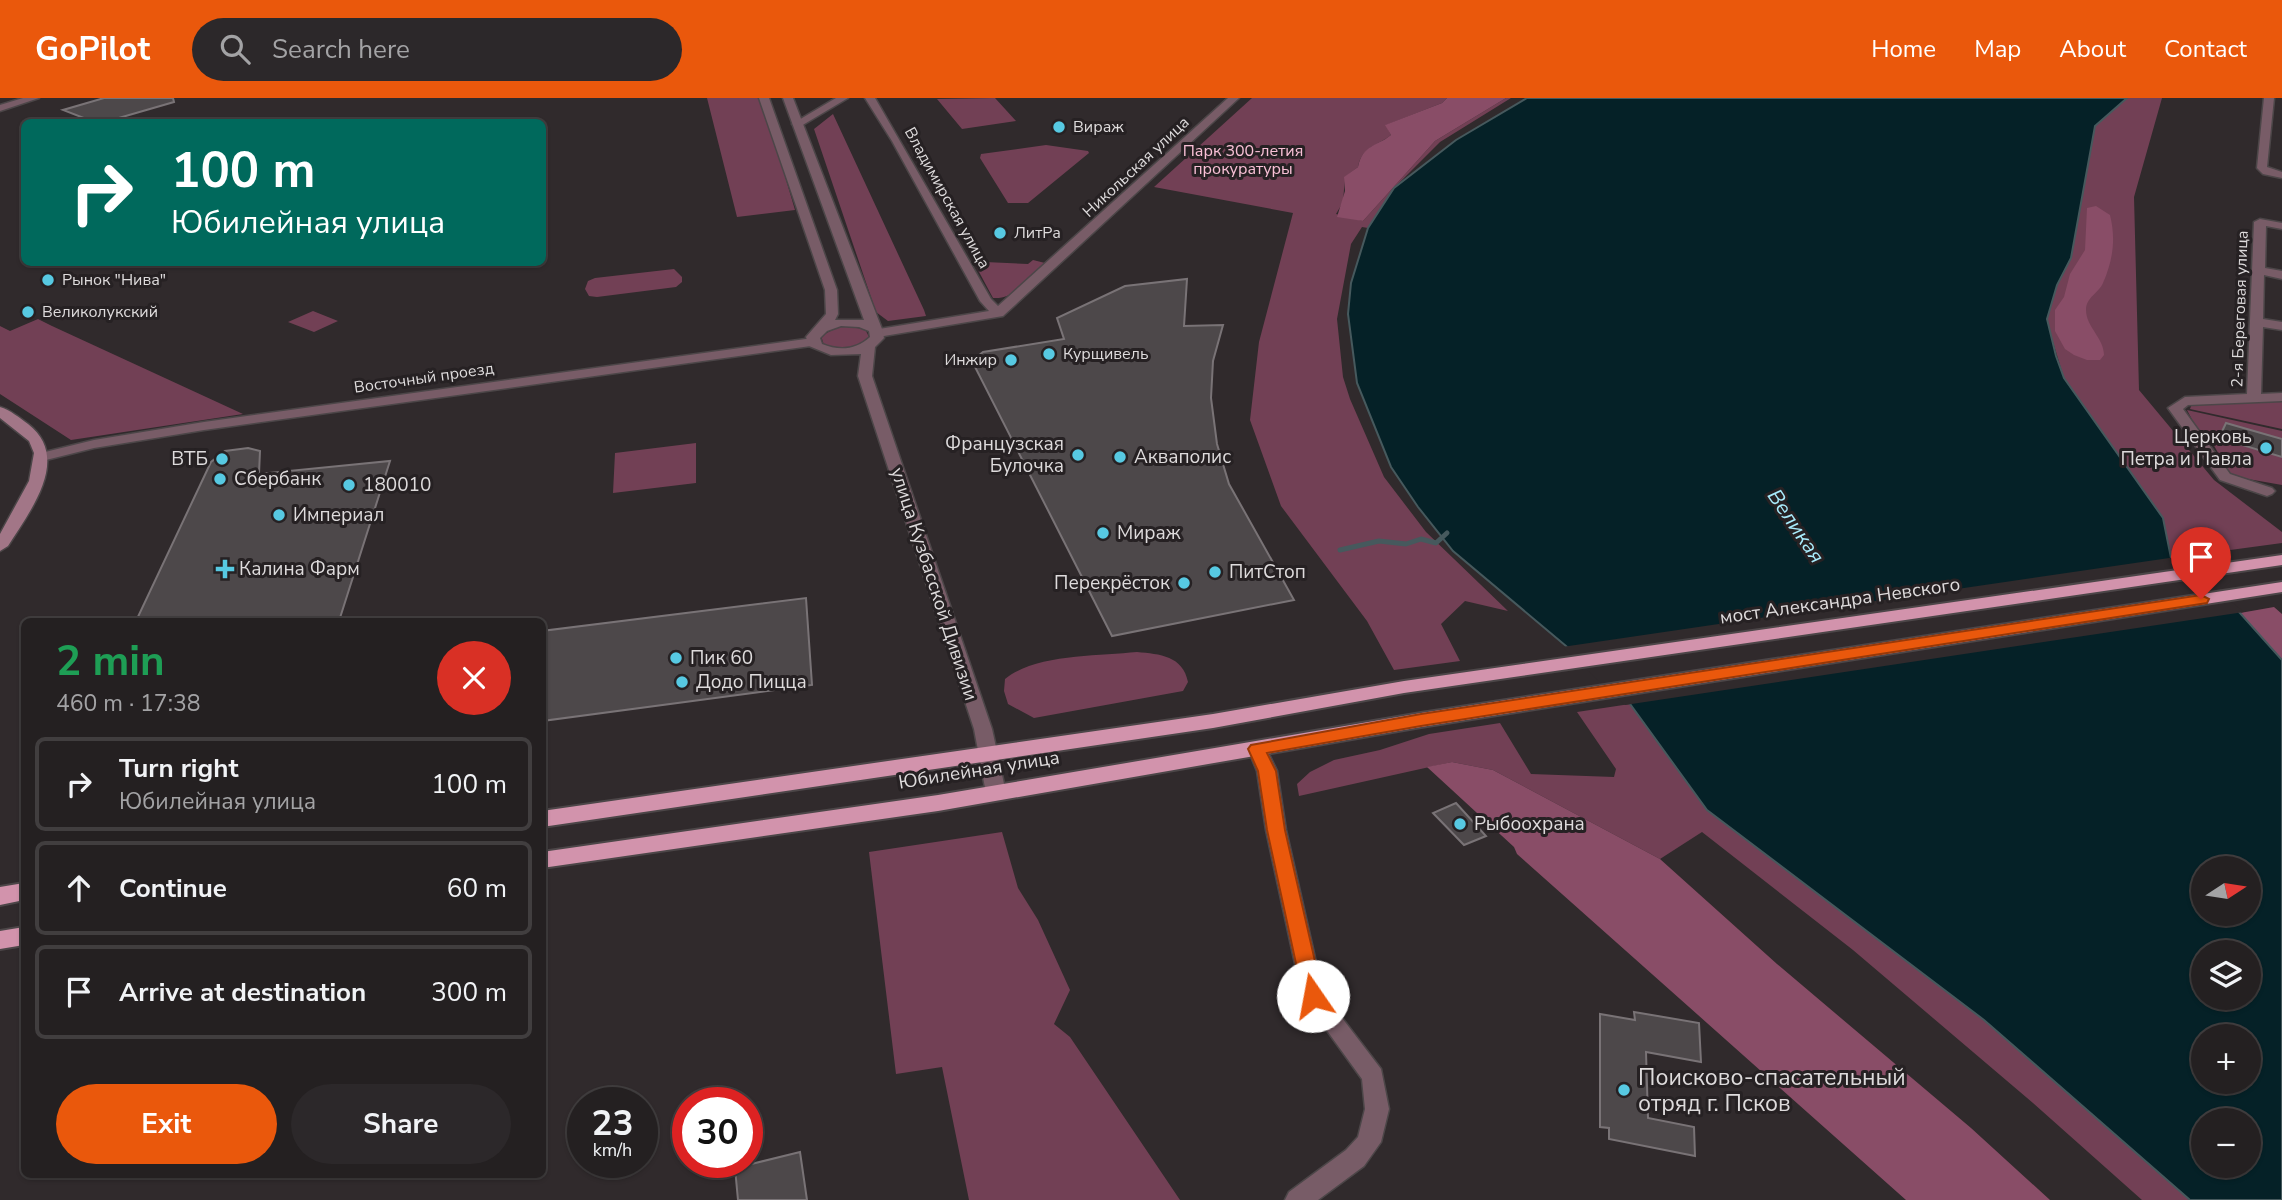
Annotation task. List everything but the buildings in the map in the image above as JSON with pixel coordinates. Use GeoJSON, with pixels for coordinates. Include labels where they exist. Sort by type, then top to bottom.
{"type":"FeatureCollection","features":[{"type":"Feature","properties":{"kind":"highway","name":"мост Александра Невского"},"geometry":{"type":"LineString","coordinates":[[1404,687],[2282,560]]}},
{"type":"Feature","properties":{"kind":"highway","name":"Юбилейная улица"},"geometry":{"type":"LineString","coordinates":[[546,859],[996,793],[1421,720],[2282,587]]}},
{"type":"Feature","properties":{"kind":"highway","name":"Юбилейная улица"},"geometry":{"type":"LineString","coordinates":[[546,818],[1213,721],[1404,687]]}},
{"type":"Feature","properties":{"kind":"highway"},"geometry":{"type":"LineString","coordinates":[[0,896],[21,892]]}},
{"type":"Feature","properties":{"kind":"highway"},"geometry":{"type":"LineString","coordinates":[[0,940],[21,936]]}},
{"type":"Feature","properties":{"kind":"main road"},"geometry":{"type":"LineString","coordinates":[[0,411],[33,437],[40,446],[42,457],[35,484],[0,546]]}},
{"type":"Feature","properties":{"kind":"street"},"geometry":{"type":"LineString","coordinates":[[0,108],[34,98]]}},
{"type":"Feature","properties":{"kind":"street"},"geometry":{"type":"LineString","coordinates":[[764,98],[831,290],[832,314],[813,337],[813,342],[822,350],[851,351],[874,342],[875,330],[788,98]]}},
{"type":"Feature","properties":{"kind":"street"},"geometry":{"type":"LineString","coordinates":[[797,124],[843,98]]}},
{"type":"Feature","properties":{"kind":"street","name":"Владимирская улица"},"geometry":{"type":"LineString","coordinates":[[870,98],[986,300],[998,313]]}},
{"type":"Feature","properties":{"kind":"street","name":"Никольская улица"},"geometry":{"type":"LineString","coordinates":[[998,313],[1234,98]]}},
{"type":"Feature","properties":{"kind":"street"},"geometry":{"type":"LineString","coordinates":[[2269,98],[2262,168],[2267,172],[2282,174]]}},
{"type":"Feature","properties":{"kind":"street","name":"2-я Береговая улица"},"geometry":{"type":"LineString","coordinates":[[2254,397],[2260,222],[2282,226]]}},
{"type":"Feature","properties":{"kind":"street"},"geometry":{"type":"LineString","coordinates":[[2258,270],[2282,275]]}},
{"type":"Feature","properties":{"kind":"street"},"geometry":{"type":"LineString","coordinates":[[822,328],[851,322],[875,330],[998,313]]}},
{"type":"Feature","properties":{"kind":"street"},"geometry":{"type":"LineString","coordinates":[[2257,322],[2282,326]]}},
{"type":"Feature","properties":{"kind":"street","name":"Восточный проезд"},"geometry":{"type":"LineString","coordinates":[[42,457],[94,444],[204,426],[813,342]]}},
{"type":"Feature","properties":{"kind":"street","name":"улица Кузбасской Дивизии"},"geometry":{"type":"LineString","coordinates":[[868,346],[865,376],[983,729],[996,793]]}},
{"type":"Feature","properties":{"kind":"street"},"geometry":{"type":"LineString","coordinates":[[836,352],[865,376]]}},
{"type":"Feature","properties":{"kind":"street"},"geometry":{"type":"LineString","coordinates":[[2267,491],[2225,477],[2175,408],[2185,401],[2282,397]]}},
{"type":"Feature","properties":{"kind":"street"},"geometry":{"type":"LineString","coordinates":[[1257,749],[1267,771],[1276,830],[1313,996],[1373,1076],[1377,1109],[1369,1142],[1355,1158],[1298,1200]]}},
{"type":"Feature","properties":{"kind":"green space"},"geometry":{"type":"Polygon","coordinates":[[[707,98],[762,98],[795,210],[737,217],[707,98]]]}},
{"type":"Feature","properties":{"kind":"green space"},"geometry":{"type":"Polygon","coordinates":[[[995,98],[1016,121],[962,129],[937,99],[995,98]]]}},
{"type":"Feature","properties":{"kind":"green space","name":"Парк 300-летия прокуратуры"},"geometry":{"type":"Polygon","coordinates":[[[1252,98],[1447,98],[1442,103],[1386,125],[1391,135],[1367,151],[1358,167],[1345,177],[1343,202],[1336,214],[1363,221],[1435,141],[1506,98],[1511,98],[1440,142],[1394,188],[1368,228],[1362,227],[1351,244],[1337,319],[1343,377],[1384,477],[1426,532],[1508,611],[1465,601],[1441,624],[1460,661],[1394,670],[1367,621],[1281,506],[1250,420],[1259,342],[1293,213],[1154,187],[1252,98]]]}},
{"type":"Feature","properties":{"kind":"green space"},"geometry":{"type":"Polygon","coordinates":[[[2127,98],[2162,98],[2134,197],[2139,390],[2214,480],[2282,532],[2282,543],[2171,558],[2163,518],[2064,378],[2046,319],[2057,285],[2071,258],[2095,126],[2127,98]]]}},
{"type":"Feature","properties":{"kind":"green space"},"geometry":{"type":"Polygon","coordinates":[[[833,114],[926,316],[888,321],[876,312],[814,129],[833,114]]]}},
{"type":"Feature","properties":{"kind":"green space"},"geometry":{"type":"Polygon","coordinates":[[[1046,145],[1089,153],[1028,203],[1008,203],[980,158],[981,154],[1046,145]]]}},
{"type":"Feature","properties":{"kind":"green space"},"geometry":{"type":"Polygon","coordinates":[[[971,257],[985,262],[1028,264],[1033,260],[1045,263],[1015,291],[1001,298],[993,298],[971,257]]]}},
{"type":"Feature","properties":{"kind":"green space"},"geometry":{"type":"Polygon","coordinates":[[[674,269],[682,277],[682,282],[676,287],[597,297],[589,296],[585,289],[588,281],[595,278],[674,269]]]}},
{"type":"Feature","properties":{"kind":"green space"},"geometry":{"type":"Polygon","coordinates":[[[313,311],[338,321],[314,332],[288,322],[313,311]]]}},
{"type":"Feature","properties":{"kind":"green space"},"geometry":{"type":"Polygon","coordinates":[[[38,319],[243,414],[71,440],[0,394],[0,326],[10,331],[38,319]]]}},
{"type":"Feature","properties":{"kind":"green space"},"geometry":{"type":"Polygon","coordinates":[[[840,326],[865,329],[869,337],[848,348],[824,345],[821,336],[840,326]]]}},
{"type":"Feature","properties":{"kind":"green space"},"geometry":{"type":"Polygon","coordinates":[[[2282,400],[2282,429],[2190,409],[2193,401],[2282,400]]]}},
{"type":"Feature","properties":{"kind":"green space"},"geometry":{"type":"Polygon","coordinates":[[[2187,410],[2282,431],[2282,485],[2231,476],[2207,433],[2198,431],[2187,410]]]}},
{"type":"Feature","properties":{"kind":"green space"},"geometry":{"type":"Polygon","coordinates":[[[696,443],[696,483],[613,493],[615,453],[696,443]]]}},
{"type":"Feature","properties":{"kind":"green space"},"geometry":{"type":"Polygon","coordinates":[[[1137,652],[1162,656],[1176,662],[1188,682],[1183,691],[1034,718],[1008,704],[1004,691],[1005,679],[1018,671],[1068,658],[1137,652]]]}},
{"type":"Feature","properties":{"kind":"green space"},"geometry":{"type":"Polygon","coordinates":[[[1630,704],[1707,810],[1984,1020],[2190,1200],[2142,1200],[1853,950],[1702,832],[1660,859],[1493,770],[1452,762],[1299,796],[1297,784],[1310,772],[1334,760],[1380,750],[1429,734],[1500,723],[1531,774],[1614,777],[1616,769],[1577,712],[1630,704]]]}},
{"type":"Feature","properties":{"kind":"green space"},"geometry":{"type":"Polygon","coordinates":[[[1002,832],[1018,888],[1038,920],[1070,990],[1054,1024],[1070,1037],[1180,1200],[969,1200],[942,1067],[896,1074],[869,852],[1002,832]]]}},
{"type":"Feature","properties":{"kind":"shaded area"},"geometry":{"type":"Polygon","coordinates":[[[1447,98],[1506,98],[1435,141],[1363,221],[1337,217],[1345,191],[1344,177],[1358,167],[1367,150],[1391,135],[1385,125],[1442,103],[1447,98]]]}},
{"type":"Feature","properties":{"kind":"shaded area"},"geometry":{"type":"Polygon","coordinates":[[[2096,206],[2110,215],[2113,241],[2106,274],[2101,286],[2088,302],[2086,310],[2104,355],[2100,360],[2087,360],[2065,349],[2055,331],[2055,310],[2064,297],[2070,274],[2085,250],[2087,208],[2096,206]]]}},
{"type":"Feature","properties":{"kind":"shaded area"},"geometry":{"type":"Polygon","coordinates":[[[2274,607],[2282,614],[2282,660],[2240,613],[2274,607]]]}},
{"type":"Feature","properties":{"kind":"shaded area"},"geometry":{"type":"Polygon","coordinates":[[[1452,762],[1493,770],[1660,859],[1777,964],[1971,1128],[2050,1200],[1906,1200],[1517,854],[1514,847],[1427,767],[1452,762]]]}},
{"type":"Feature","properties":{"kind":"water","name":"Великая"},"geometry":{"type":"Polygon","coordinates":[[[1527,98],[2127,98],[2095,126],[2071,258],[2057,285],[2047,319],[2064,378],[2163,518],[2171,558],[2240,613],[2282,660],[2282,1200],[2190,1200],[1984,1020],[1707,810],[1630,704],[1453,551],[1391,467],[1357,383],[1348,314],[1351,283],[1368,228],[1394,188],[1456,140],[1527,98]]]}},
{"type":"Feature","properties":{"kind":"pier"},"geometry":{"type":"Polygon","coordinates":[[[2176,557],[2244,612],[1625,705],[1562,647],[2176,557]]]}},
{"type":"Feature","properties":{"kind":"waterway"},"geometry":{"type":"LineString","coordinates":[[1340,550],[1379,541],[1406,544],[1421,539],[1436,543],[1447,533]]}},
{"type":"Feature","properties":{"kind":"place","name":"Вираж"},"geometry":{"type":"Point","coordinates":[1059,127]}},
{"type":"Feature","properties":{"kind":"place","name":"ЛитРа"},"geometry":{"type":"Point","coordinates":[1000,233]}},
{"type":"Feature","properties":{"kind":"place","name":"Рынок \"Нива\""},"geometry":{"type":"Point","coordinates":[48,280]}},
{"type":"Feature","properties":{"kind":"place","name":"Великолукский"},"geometry":{"type":"Point","coordinates":[28,312]}},
{"type":"Feature","properties":{"kind":"place","name":"Курщивель"},"geometry":{"type":"Point","coordinates":[1049,354]}},
{"type":"Feature","properties":{"kind":"place","name":"Инжир"},"geometry":{"type":"Point","coordinates":[1011,360]}},
{"type":"Feature","properties":{"kind":"place","name":"Церковь Петра и Павла"},"geometry":{"type":"Point","coordinates":[2266,448]}},
{"type":"Feature","properties":{"kind":"place","name":"Французская Булочка"},"geometry":{"type":"Point","coordinates":[1078,455]}},
{"type":"Feature","properties":{"kind":"place","name":"Акваполис"},"geometry":{"type":"Point","coordinates":[1120,457]}},
{"type":"Feature","properties":{"kind":"place","name":"ВТБ"},"geometry":{"type":"Point","coordinates":[222,459]}},
{"type":"Feature","properties":{"kind":"place","name":"Сбербанк"},"geometry":{"type":"Point","coordinates":[220,479]}},
{"type":"Feature","properties":{"kind":"place","name":"180010"},"geometry":{"type":"Point","coordinates":[349,485]}},
{"type":"Feature","properties":{"kind":"place","name":"Империал"},"geometry":{"type":"Point","coordinates":[279,515]}},
{"type":"Feature","properties":{"kind":"place","name":"Мираж"},"geometry":{"type":"Point","coordinates":[1103,533]}},
{"type":"Feature","properties":{"kind":"place","name":"Калина Фарм"},"geometry":{"type":"Point","coordinates":[225,569]}},
{"type":"Feature","properties":{"kind":"place","name":"ПитСтоп"},"geometry":{"type":"Point","coordinates":[1215,572]}},
{"type":"Feature","properties":{"kind":"place","name":"Перекрёсток"},"geometry":{"type":"Point","coordinates":[1184,583]}},
{"type":"Feature","properties":{"kind":"place","name":"Пик 60"},"geometry":{"type":"Point","coordinates":[676,658]}},
{"type":"Feature","properties":{"kind":"place","name":"Додо Пицца"},"geometry":{"type":"Point","coordinates":[682,682]}},
{"type":"Feature","properties":{"kind":"place","name":"Рыбоохрана"},"geometry":{"type":"Point","coordinates":[1460,824]}},
{"type":"Feature","properties":{"kind":"place","name":"Поисково-спасательный отряд г. Псков"},"geometry":{"type":"Point","coordinates":[1624,1090]}},
{"type":"Feature","properties":{"kind":"route"},"geometry":{"type":"LineString","coordinates":[[1313,996],[1276,830],[1267,771],[1257,749],[1421,720],[2201,599]]}}]}
